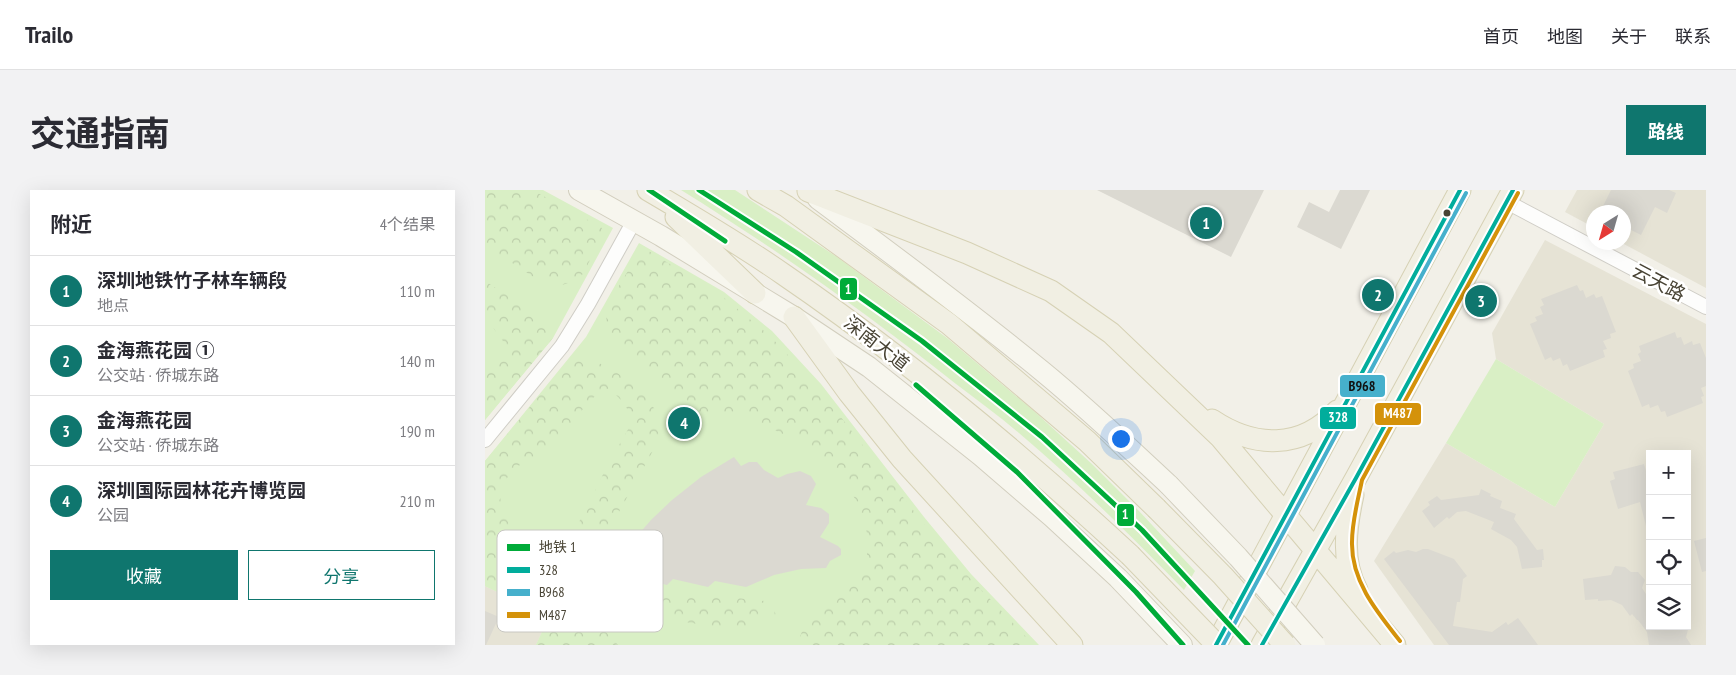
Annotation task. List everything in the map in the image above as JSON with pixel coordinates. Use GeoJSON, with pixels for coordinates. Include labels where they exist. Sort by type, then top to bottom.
{"type":"FeatureCollection","features":[{"type":"Feature","properties":{"kind":"main road"},"geometry":{"type":"LineString","coordinates":[[579,190],[755,293],[869,367],[974,450],[1052,517],[1118,578],[1182,645]]}},
{"type":"Feature","properties":{"kind":"main road"},"geometry":{"type":"LineString","coordinates":[[647,190],[755,293]]}},
{"type":"Feature","properties":{"kind":"main road","name":"深南大道"},"geometry":{"type":"LineString","coordinates":[[647,190],[729,238],[833,309],[995,436],[1063,493],[1130,555],[1216,645]]}},
{"type":"Feature","properties":{"kind":"main road"},"geometry":{"type":"LineString","coordinates":[[758,190],[786,206],[949,324],[1087,441],[1223,576],[1285,645]]}},
{"type":"Feature","properties":{"kind":"main road"},"geometry":{"type":"LineString","coordinates":[[1216,645],[1460,190]]}},
{"type":"Feature","properties":{"kind":"main road"},"geometry":{"type":"LineString","coordinates":[[807,191],[967,252],[1051,291],[1111,333],[1221,438],[1395,645]]}},
{"type":"Feature","properties":{"kind":"main road"},"geometry":{"type":"LineString","coordinates":[[807,191],[1041,370],[1110,430],[1169,485],[1238,557],[1315,645]]}},
{"type":"Feature","properties":{"kind":"main road"},"geometry":{"type":"LineString","coordinates":[[1262,645],[1356,478],[1510,196]]}},
{"type":"Feature","properties":{"kind":"main road"},"geometry":{"type":"LineString","coordinates":[[794,317],[849,393],[902,459],[1072,645]]}},
{"type":"Feature","properties":{"kind":"main road"},"geometry":{"type":"LineString","coordinates":[[1185,402],[1225,429],[1260,441],[1280,441],[1299,437],[1317,428],[1331,418],[1350,398]]}},
{"type":"Feature","properties":{"kind":"main road"},"geometry":{"type":"LineString","coordinates":[[1356,478],[1348,521],[1347,562],[1355,585],[1372,616]]}},
{"type":"Feature","properties":{"kind":"street","name":"云天路"},"geometry":{"type":"LineString","coordinates":[[1510,196],[1706,307]]}},
{"type":"Feature","properties":{"kind":"street"},"geometry":{"type":"LineString","coordinates":[[485,440],[562,346],[588,304],[634,221]]}},
{"type":"Feature","properties":{"kind":"shaded area"},"geometry":{"type":"Polygon","coordinates":[[[1577,190],[1706,190],[1706,288],[1631,248],[1631,205],[1586,205],[1586,223],[1565,212],[1577,190]]]}},
{"type":"Feature","properties":{"kind":"shaded area"},"geometry":{"type":"Polygon","coordinates":[[[1545,240],[1706,324],[1706,645],[1434,645],[1374,561],[1446,443],[1555,507],[1604,424],[1496,359],[1492,333],[1545,240]]]}},
{"type":"Feature","properties":{"kind":"shaded area"},"geometry":{"type":"Polygon","coordinates":[[[485,586],[497,592],[497,632],[542,632],[536,645],[485,645],[485,586]]]}},
{"type":"Feature","properties":{"kind":"green space"},"geometry":{"type":"Polygon","coordinates":[[[485,190],[543,190],[613,228],[553,338],[485,420],[485,190]]]}},
{"type":"Feature","properties":{"kind":"green space"},"geometry":{"type":"Polygon","coordinates":[[[485,190],[532,190],[601,227],[604,232],[583,274],[571,282],[559,286],[541,282],[485,245],[485,190]]]}},
{"type":"Feature","properties":{"kind":"green space"},"geometry":{"type":"Polygon","coordinates":[[[681,190],[735,190],[837,257],[947,338],[1035,412],[1092,464],[1139,511],[1195,571],[1184,590],[1083,490],[1004,420],[889,332],[821,283],[752,235],[681,190]]]}},
{"type":"Feature","properties":{"kind":"green space"},"geometry":{"type":"Polygon","coordinates":[[[639,243],[724,292],[772,331],[821,384],[924,517],[971,574],[1039,645],[536,645],[542,632],[663,632],[663,530],[497,530],[497,592],[485,586],[485,461],[586,337],[639,243]]]}},
{"type":"Feature","properties":{"kind":"green space"},"geometry":{"type":"Polygon","coordinates":[[[647,250],[722,296],[770,336],[816,385],[920,519],[968,576],[1034,645],[797,645],[804,626],[816,608],[841,590],[861,571],[867,556],[867,533],[858,503],[843,481],[803,444],[750,418],[699,414],[688,409],[608,336],[606,327],[607,306],[638,254],[647,250]]]}},
{"type":"Feature","properties":{"kind":"green space"},"geometry":{"type":"Polygon","coordinates":[[[485,281],[545,320],[553,338],[485,420],[485,373],[499,356],[503,341],[485,317],[485,281]]]}},
{"type":"Feature","properties":{"kind":"green space"},"geometry":{"type":"Polygon","coordinates":[[[574,354],[595,361],[627,379],[653,406],[663,428],[660,438],[609,530],[574,530],[630,426],[632,417],[623,402],[610,389],[603,389],[592,399],[559,436],[556,445],[548,454],[539,459],[530,459],[515,468],[503,483],[500,496],[502,512],[519,530],[497,530],[497,592],[485,586],[485,461],[574,354]]]}},
{"type":"Feature","properties":{"kind":"green space"},"geometry":{"type":"Polygon","coordinates":[[[1496,359],[1604,424],[1555,507],[1446,443],[1496,359]]]}},
{"type":"Feature","properties":{"kind":"green space"},"geometry":{"type":"Polygon","coordinates":[[[692,593],[765,601],[772,605],[776,615],[746,626],[718,627],[663,619],[663,594],[692,593]]]}},
{"type":"Feature","properties":{"kind":"green space"},"geometry":{"type":"Polygon","coordinates":[[[542,632],[606,632],[618,645],[536,645],[542,632]]]}},
{"type":"Feature","properties":{"kind":"building"},"geometry":{"type":"Polygon","coordinates":[[[1097,190],[1264,190],[1231,257],[1097,190]]]}},
{"type":"Feature","properties":{"kind":"building"},"geometry":{"type":"Polygon","coordinates":[[[1340,190],[1370,190],[1341,249],[1297,227],[1309,202],[1329,212],[1340,190]]]}},
{"type":"Feature","properties":{"kind":"building"},"geometry":{"type":"Polygon","coordinates":[[[1611,190],[1669,190],[1676,193],[1667,213],[1655,207],[1641,235],[1631,230],[1631,205],[1604,205],[1611,190]]]}},
{"type":"Feature","properties":{"kind":"building"},"geometry":{"type":"Polygon","coordinates":[[[1577,285],[1580,291],[1583,290],[1586,298],[1594,294],[1596,298],[1602,296],[1616,332],[1610,334],[1611,338],[1603,341],[1607,349],[1603,350],[1605,357],[1570,371],[1567,364],[1563,366],[1560,358],[1553,361],[1551,357],[1545,360],[1530,324],[1537,321],[1535,317],[1543,314],[1540,307],[1544,305],[1541,299],[1577,285]]]}},
{"type":"Feature","properties":{"kind":"building"},"geometry":{"type":"Polygon","coordinates":[[[1675,332],[1677,338],[1681,337],[1684,345],[1692,341],[1693,345],[1700,343],[1706,358],[1706,386],[1701,388],[1704,396],[1701,397],[1703,403],[1667,417],[1665,411],[1661,412],[1658,405],[1650,408],[1649,404],[1642,407],[1628,371],[1634,368],[1633,364],[1641,361],[1638,354],[1641,352],[1639,346],[1675,332]]]}},
{"type":"Feature","properties":{"kind":"building"},"geometry":{"type":"Polygon","coordinates":[[[734,457],[741,466],[749,462],[757,462],[764,470],[778,478],[800,471],[811,476],[816,484],[806,505],[821,508],[829,514],[829,523],[820,537],[838,546],[841,549],[841,555],[830,561],[826,568],[801,569],[774,575],[746,587],[715,581],[708,587],[673,579],[667,585],[663,584],[663,530],[642,530],[672,500],[701,477],[734,457]]]}},
{"type":"Feature","properties":{"kind":"building"},"geometry":{"type":"Polygon","coordinates":[[[1644,464],[1646,471],[1646,526],[1640,502],[1618,509],[1610,481],[1615,479],[1613,472],[1644,464]]]}},
{"type":"Feature","properties":{"kind":"building"},"geometry":{"type":"Polygon","coordinates":[[[1481,489],[1491,494],[1490,496],[1502,501],[1500,508],[1516,514],[1514,519],[1537,550],[1543,549],[1544,560],[1542,560],[1542,567],[1522,569],[1517,547],[1511,540],[1491,529],[1494,522],[1466,511],[1457,512],[1449,519],[1447,517],[1434,528],[1422,511],[1430,505],[1428,502],[1437,496],[1441,500],[1479,495],[1481,489]]]}},
{"type":"Feature","properties":{"kind":"building"},"geometry":{"type":"Polygon","coordinates":[[[1706,538],[1706,571],[1702,572],[1694,541],[1706,538]]]}},
{"type":"Feature","properties":{"kind":"building"},"geometry":{"type":"Polygon","coordinates":[[[1428,549],[1454,559],[1467,576],[1463,579],[1460,602],[1457,602],[1453,626],[1492,632],[1506,622],[1508,625],[1518,618],[1538,645],[1449,645],[1384,559],[1394,551],[1396,553],[1408,550],[1416,552],[1428,549]]]}},
{"type":"Feature","properties":{"kind":"building"},"geometry":{"type":"Polygon","coordinates":[[[1615,566],[1625,567],[1631,572],[1638,572],[1645,580],[1642,588],[1646,594],[1646,630],[1688,630],[1686,637],[1691,645],[1649,645],[1647,632],[1632,614],[1630,616],[1622,605],[1611,600],[1585,600],[1583,579],[1611,575],[1615,566]]]}},
{"type":"Feature","properties":{"kind":"building"},"geometry":{"type":"Polygon","coordinates":[[[485,611],[497,616],[497,621],[485,645],[485,611]]]}},
{"type":"Feature","properties":{"kind":"metro line","name":"1"},"geometry":{"type":"LineString","coordinates":[[649,190],[725,241]]}},
{"type":"Feature","properties":{"kind":"metro line","name":"1"},"geometry":{"type":"LineString","coordinates":[[699,190],[796,252],[922,341],[1042,437],[1142,530],[1248,645]]}},
{"type":"Feature","properties":{"kind":"metro line","name":"1"},"geometry":{"type":"LineString","coordinates":[[916,385],[1017,472],[1136,592],[1183,645]]}},
{"type":"Feature","properties":{"kind":"transit line","name":"328"},"geometry":{"type":"LineString","coordinates":[[1216,645],[1460,190]]}},
{"type":"Feature","properties":{"kind":"transit line","name":"328"},"geometry":{"type":"LineString","coordinates":[[1262,645],[1356,478],[1513,190]]}},
{"type":"Feature","properties":{"kind":"transit line","name":"B968"},"geometry":{"type":"LineString","coordinates":[[1223,645],[1466,193]]}},
{"type":"Feature","properties":{"kind":"transit line","name":"M487"},"geometry":{"type":"LineString","coordinates":[[1400,641],[1374,607],[1356,570],[1352,534],[1362,480],[1518,193]]}},
{"type":"Feature","properties":{"kind":"place","name":"深圳地铁竹子林车辆段"},"geometry":{"type":"Point","coordinates":[1206,223]}},
{"type":"Feature","properties":{"kind":"place","name":"金海燕花园 ①"},"geometry":{"type":"Point","coordinates":[1378,295]}},
{"type":"Feature","properties":{"kind":"place","name":"金海燕花园"},"geometry":{"type":"Point","coordinates":[1481,301]}},
{"type":"Feature","properties":{"kind":"place","name":"深圳国际园林花卉博览园"},"geometry":{"type":"Point","coordinates":[684,423]}}]}
